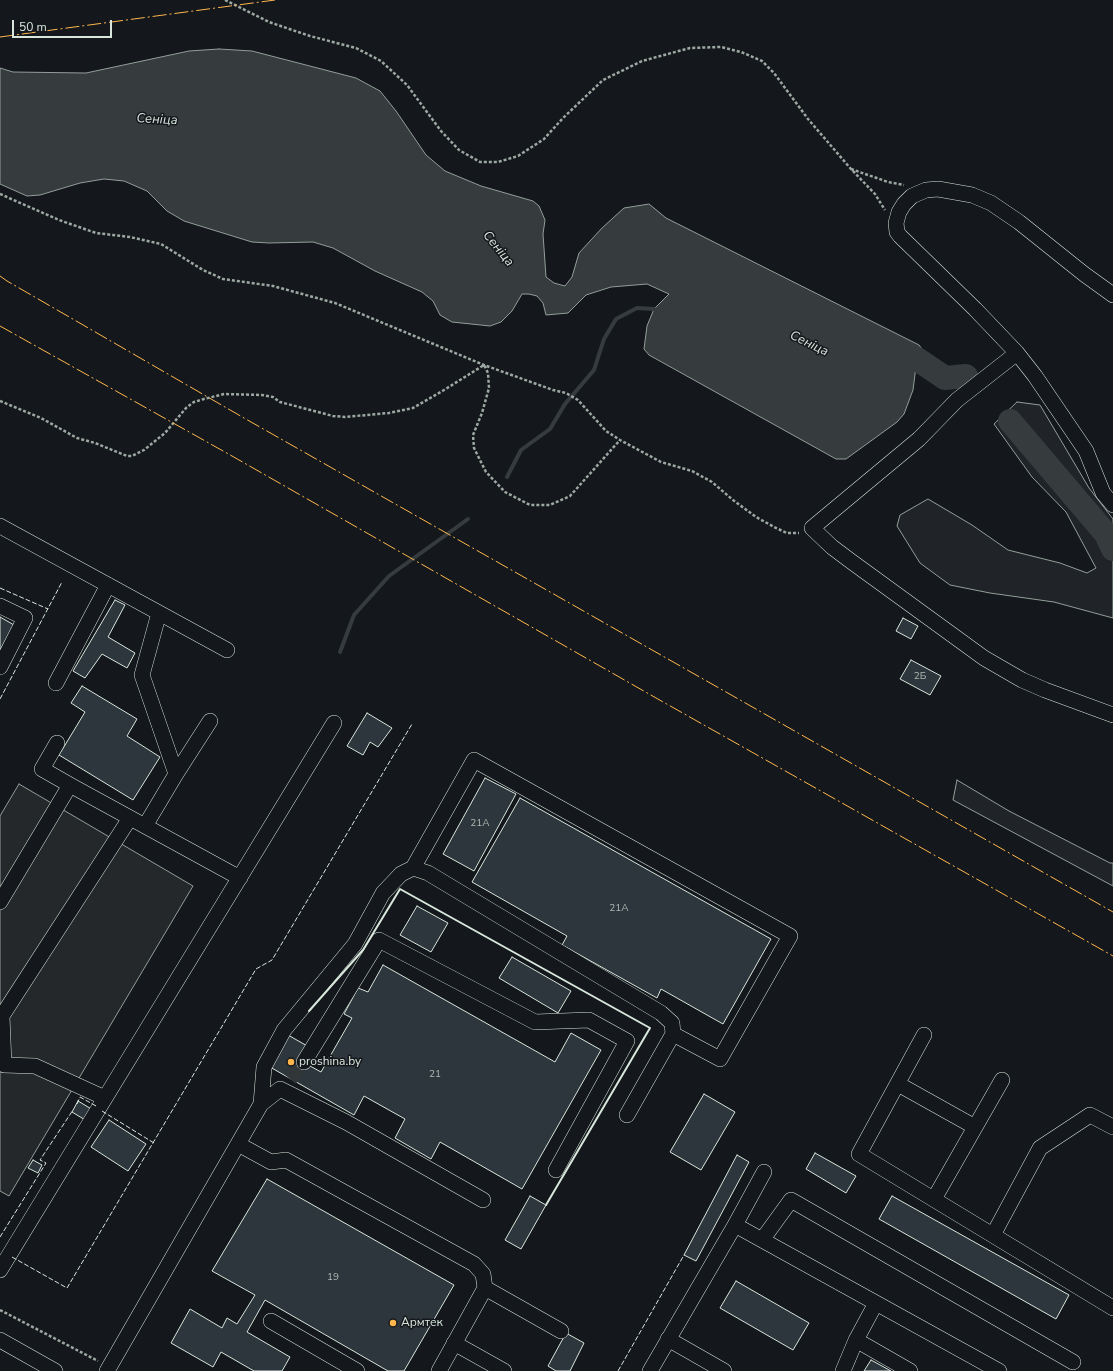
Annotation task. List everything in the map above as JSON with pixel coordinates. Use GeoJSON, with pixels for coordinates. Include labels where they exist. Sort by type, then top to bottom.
{"type":"FeatureCollection","features":[{"type":"Feature","properties":{"kind":"street"},"geometry":{"type":"LineString","coordinates":[[1113,295],[1084,274],[1020,222],[991,203],[972,195],[938,189],[926,190],[912,196],[899,212],[896,223],[900,236],[975,309],[1017,353],[1035,376],[1086,451],[1103,493],[1113,505]]}},
{"type":"Feature","properties":{"kind":"street"},"geometry":{"type":"LineString","coordinates":[[1017,353],[957,400],[919,440],[812,528],[841,554],[984,658],[1022,680],[1113,715]]}},
{"type":"Feature","properties":{"kind":"street"},"geometry":{"type":"LineString","coordinates":[[0,526],[227,650]]}},
{"type":"Feature","properties":{"kind":"street"},"geometry":{"type":"LineString","coordinates":[[56,683],[108,585]]}},
{"type":"Feature","properties":{"kind":"street"},"geometry":{"type":"LineString","coordinates":[[0,606],[25,618],[0,668]]}},
{"type":"Feature","properties":{"kind":"street"},"geometry":{"type":"LineString","coordinates":[[159,613],[142,675],[176,774]]}},
{"type":"Feature","properties":{"kind":"street"},"geometry":{"type":"LineString","coordinates":[[145,826],[210,721]]}},
{"type":"Feature","properties":{"kind":"street"},"geometry":{"type":"LineString","coordinates":[[0,1270],[334,723]]}},
{"type":"Feature","properties":{"kind":"street"},"geometry":{"type":"LineString","coordinates":[[58,743],[42,769],[240,878]]}},
{"type":"Feature","properties":{"kind":"street"},"geometry":{"type":"LineString","coordinates":[[261,1104],[264,1067],[284,1030],[355,944],[383,893],[401,874],[413,868],[474,760],[790,936],[720,1059],[673,1034]]}},
{"type":"Feature","properties":{"kind":"street"},"geometry":{"type":"LineString","coordinates":[[0,902],[70,785]]}},
{"type":"Feature","properties":{"kind":"street"},"geometry":{"type":"LineString","coordinates":[[105,1098],[35,1066],[2,1068],[2,1016],[130,818]]}},
{"type":"Feature","properties":{"kind":"street"},"geometry":{"type":"LineString","coordinates":[[413,868],[428,873],[661,1013],[672,1023],[673,1034],[627,1115]]}},
{"type":"Feature","properties":{"kind":"street"},"geometry":{"type":"LineString","coordinates":[[304,1062],[379,940],[535,1022],[589,1020],[627,1041],[556,1170]]}},
{"type":"Feature","properties":{"kind":"street"},"geometry":{"type":"LineString","coordinates":[[924,1035],[860,1154],[993,1235],[1111,1302]]}},
{"type":"Feature","properties":{"kind":"street"},"geometry":{"type":"LineString","coordinates":[[934,1199],[1002,1080]]}},
{"type":"Feature","properties":{"kind":"street"},"geometry":{"type":"LineString","coordinates":[[108,1369],[261,1104],[285,1084],[346,1122],[483,1200]]}},
{"type":"Feature","properties":{"kind":"street"},"geometry":{"type":"LineString","coordinates":[[898,1084],[975,1127]]}},
{"type":"Feature","properties":{"kind":"street"},"geometry":{"type":"LineString","coordinates":[[993,1235],[1040,1148],[1090,1115],[1113,1128]]}},
{"type":"Feature","properties":{"kind":"street"},"geometry":{"type":"LineString","coordinates":[[238,1144],[271,1162],[286,1160],[474,1264],[483,1274],[485,1288],[439,1371]]}},
{"type":"Feature","properties":{"kind":"street"},"geometry":{"type":"LineString","coordinates":[[650,1371],[764,1172]]}},
{"type":"Feature","properties":{"kind":"street"},"geometry":{"type":"LineString","coordinates":[[762,1240],[791,1200],[1073,1362]]}},
{"type":"Feature","properties":{"kind":"street"},"geometry":{"type":"LineString","coordinates":[[735,1225],[999,1371]]}},
{"type":"Feature","properties":{"kind":"street"},"geometry":{"type":"LineString","coordinates":[[485,1288],[560,1331]]}},
{"type":"Feature","properties":{"kind":"street"},"geometry":{"type":"LineString","coordinates":[[843,1371],[856,1340],[876,1303]]}},
{"type":"Feature","properties":{"kind":"street"},"geometry":{"type":"LineString","coordinates":[[271,1322],[357,1371]]}},
{"type":"Feature","properties":{"kind":"street"},"geometry":{"type":"LineString","coordinates":[[668,1339],[724,1371]]}},
{"type":"Feature","properties":{"kind":"street"},"geometry":{"type":"LineString","coordinates":[[0,1340],[55,1371]]}},
{"type":"Feature","properties":{"kind":"street"},"geometry":{"type":"LineString","coordinates":[[856,1340],[910,1371]]}},
{"type":"Feature","properties":{"kind":"street"},"geometry":{"type":"LineString","coordinates":[[454,1343],[504,1371]]}},
{"type":"Feature","properties":{"kind":"path"},"geometry":{"type":"LineString","coordinates":[[225,0],[268,22],[310,36],[356,48],[381,61],[407,85],[442,131],[459,150],[480,162],[498,162],[518,156],[544,139],[563,118],[603,80],[642,60],[690,48],[721,47],[741,52],[762,61],[774,73],[808,119],[851,169],[876,194],[886,213]]}},
{"type":"Feature","properties":{"kind":"path"},"geometry":{"type":"LineString","coordinates":[[851,169],[888,182],[926,190]]}},
{"type":"Feature","properties":{"kind":"path"},"geometry":{"type":"LineString","coordinates":[[0,194],[58,220],[96,233],[130,237],[161,244],[203,270],[222,279],[273,286],[336,303],[484,365],[553,390],[566,393],[578,400],[606,430],[620,440],[661,462],[692,471],[712,482],[756,517],[787,533],[797,534],[812,528]]}},
{"type":"Feature","properties":{"kind":"path"},"geometry":{"type":"LineString","coordinates":[[0,401],[41,418],[77,438],[95,443],[127,456],[132,456],[144,450],[165,433],[186,408],[194,402],[204,399],[224,394],[256,394],[273,396],[280,402],[333,416],[344,417],[389,414],[413,408],[484,365]]}},
{"type":"Feature","properties":{"kind":"path"},"geometry":{"type":"LineString","coordinates":[[484,365],[488,373],[489,388],[482,413],[473,435],[474,448],[486,472],[505,492],[530,505],[550,505],[570,496],[620,440]]}},
{"type":"Feature","properties":{"kind":"path"},"geometry":{"type":"LineString","coordinates":[[0,1310],[108,1369]]}},
{"type":"Feature","properties":{"kind":"shaded area"},"geometry":{"type":"Polygon","coordinates":[[[1017,402],[1040,405],[1089,488],[1113,519],[1113,618],[1054,602],[990,593],[950,585],[920,563],[897,526],[900,515],[928,499],[972,525],[1008,550],[1060,563],[1087,573],[1096,568],[1066,512],[1032,477],[994,424],[1017,402]]]}},
{"type":"Feature","properties":{"kind":"shaded area"},"geometry":{"type":"Polygon","coordinates":[[[957,780],[1009,811],[1110,863],[1113,863],[1113,886],[953,800],[957,780]]]}},
{"type":"Feature","properties":{"kind":"shaded area"},"geometry":{"type":"Polygon","coordinates":[[[19,784],[193,886],[9,1196],[0,1191],[0,816],[19,784]]]}},
{"type":"Feature","properties":{"kind":"water"},"geometry":{"type":"Polygon","coordinates":[[[219,49],[252,51],[356,78],[380,91],[396,111],[426,155],[445,171],[481,186],[533,201],[539,206],[545,220],[543,234],[546,277],[554,283],[565,286],[572,277],[579,253],[602,228],[624,208],[649,204],[666,218],[919,345],[922,349],[917,359],[913,390],[904,414],[897,422],[846,459],[836,459],[649,355],[644,349],[647,326],[654,309],[669,294],[647,284],[611,287],[586,295],[568,313],[546,315],[543,303],[537,296],[522,294],[512,311],[501,322],[490,326],[452,322],[440,315],[433,301],[422,292],[375,271],[333,248],[313,242],[252,242],[184,221],[167,211],[147,191],[124,181],[104,179],[80,183],[40,195],[27,196],[0,184],[0,68],[13,72],[86,73],[189,51],[219,49]]]}},
{"type":"Feature","properties":{"kind":"building"},"geometry":{"type":"Polygon","coordinates":[[[115,600],[125,605],[108,637],[135,653],[127,668],[102,654],[85,678],[73,671],[115,600]]]}},
{"type":"Feature","properties":{"kind":"building"},"geometry":{"type":"Polygon","coordinates":[[[0,617],[14,625],[0,650],[0,617]]]}},
{"type":"Feature","properties":{"kind":"building"},"geometry":{"type":"Polygon","coordinates":[[[903,618],[918,626],[911,639],[896,631],[903,618]]]}},
{"type":"Feature","properties":{"kind":"building"},"geometry":{"type":"Polygon","coordinates":[[[911,660],[941,676],[930,695],[900,679],[911,660]]]}},
{"type":"Feature","properties":{"kind":"building"},"geometry":{"type":"Polygon","coordinates":[[[82,686],[137,719],[127,736],[160,757],[133,800],[59,755],[85,712],[71,703],[82,686]]]}},
{"type":"Feature","properties":{"kind":"building"},"geometry":{"type":"Polygon","coordinates":[[[367,713],[392,728],[378,747],[370,742],[363,755],[347,746],[367,713]]]}},
{"type":"Feature","properties":{"kind":"building"},"geometry":{"type":"Polygon","coordinates":[[[485,778],[516,794],[474,871],[443,854],[485,778]]]}},
{"type":"Feature","properties":{"kind":"building"},"geometry":{"type":"Polygon","coordinates":[[[520,798],[771,939],[723,1024],[661,989],[657,998],[562,945],[567,936],[472,882],[520,798]]]}},
{"type":"Feature","properties":{"kind":"building"},"geometry":{"type":"Polygon","coordinates":[[[417,906],[448,923],[431,952],[400,935],[417,906]]]}},
{"type":"Feature","properties":{"kind":"building"},"geometry":{"type":"Polygon","coordinates":[[[512,957],[571,991],[558,1013],[499,978],[512,957]]]}},
{"type":"Feature","properties":{"kind":"building"},"geometry":{"type":"Polygon","coordinates":[[[383,965],[555,1062],[571,1033],[601,1050],[522,1189],[440,1142],[431,1159],[395,1138],[405,1119],[364,1096],[354,1115],[270,1067],[288,1035],[309,1047],[301,1061],[321,1072],[352,1018],[344,1014],[358,988],[368,992],[383,965]]]}},
{"type":"Feature","properties":{"kind":"building"},"geometry":{"type":"Polygon","coordinates":[[[704,1094],[735,1112],[701,1170],[670,1152],[704,1094]]]}},
{"type":"Feature","properties":{"kind":"building"},"geometry":{"type":"Polygon","coordinates":[[[78,1101],[93,1110],[87,1121],[72,1112],[78,1101]]]}},
{"type":"Feature","properties":{"kind":"building"},"geometry":{"type":"Polygon","coordinates":[[[109,1120],[146,1144],[128,1171],[91,1147],[109,1120]]]}},
{"type":"Feature","properties":{"kind":"building"},"geometry":{"type":"Polygon","coordinates":[[[815,1153],[856,1176],[846,1193],[806,1169],[815,1153]]]}},
{"type":"Feature","properties":{"kind":"building"},"geometry":{"type":"Polygon","coordinates":[[[737,1155],[749,1162],[696,1261],[684,1255],[737,1155]]]}},
{"type":"Feature","properties":{"kind":"building"},"geometry":{"type":"Polygon","coordinates":[[[33,1160],[42,1165],[38,1173],[28,1168],[33,1160]]]}},
{"type":"Feature","properties":{"kind":"building"},"geometry":{"type":"Polygon","coordinates":[[[267,1179],[454,1285],[404,1371],[388,1371],[265,1300],[247,1332],[290,1357],[282,1371],[254,1371],[221,1352],[213,1367],[171,1343],[190,1309],[222,1328],[227,1318],[237,1324],[255,1295],[212,1271],[267,1179]]]}},
{"type":"Feature","properties":{"kind":"building"},"geometry":{"type":"Polygon","coordinates":[[[530,1196],[546,1205],[521,1249],[505,1240],[530,1196]]]}},
{"type":"Feature","properties":{"kind":"building"},"geometry":{"type":"Polygon","coordinates":[[[892,1196],[1069,1295],[1056,1319],[879,1219],[892,1196]]]}},
{"type":"Feature","properties":{"kind":"building"},"geometry":{"type":"Polygon","coordinates":[[[736,1281],[809,1323],[793,1350],[720,1308],[736,1281]]]}},
{"type":"Feature","properties":{"kind":"building"},"geometry":{"type":"Polygon","coordinates":[[[566,1333],[584,1343],[570,1371],[556,1371],[548,1366],[566,1333]]]}},
{"type":"Feature","properties":{"kind":"building"},"geometry":{"type":"Polygon","coordinates":[[[871,1360],[891,1371],[864,1371],[871,1360]]]}},
{"type":"Feature","properties":{"kind":"waterway"},"geometry":{"type":"LineString","coordinates":[[507,477],[521,450],[550,429],[565,404],[594,370],[604,339],[616,319],[637,308],[654,309]]}},
{"type":"Feature","properties":{"kind":"waterway","name":"Сеніца"},"geometry":{"type":"LineString","coordinates":[[884,366],[917,359],[945,378],[966,376]]}},
{"type":"Feature","properties":{"kind":"waterway","name":"Сеніца"},"geometry":{"type":"LineString","coordinates":[[1010,421],[1106,534],[1113,549]]}},
{"type":"Feature","properties":{"kind":"waterway"},"geometry":{"type":"LineString","coordinates":[[340,652],[354,615],[389,576],[468,519]]}},
{"type":"Feature","properties":{"kind":"tunnel"},"geometry":{"type":"LineString","coordinates":[[290,1079],[304,1062]]}},
{"type":"Feature","properties":{"kind":"fence"},"geometry":{"type":"LineString","coordinates":[[0,699],[62,582]]}},
{"type":"Feature","properties":{"kind":"fence"},"geometry":{"type":"LineString","coordinates":[[0,588],[48,609]]}},
{"type":"Feature","properties":{"kind":"fence"},"geometry":{"type":"LineString","coordinates":[[12,1257],[67,1288],[256,969],[272,960],[412,724]]}},
{"type":"Feature","properties":{"kind":"fence"},"geometry":{"type":"LineString","coordinates":[[77,1104],[80,1097],[96,1106]]}},
{"type":"Feature","properties":{"kind":"fence"},"geometry":{"type":"LineString","coordinates":[[0,1237],[46,1163],[40,1160],[73,1110]]}},
{"type":"Feature","properties":{"kind":"fence"},"geometry":{"type":"LineString","coordinates":[[102,1111],[154,1143]]}},
{"type":"Feature","properties":{"kind":"fence"},"geometry":{"type":"LineString","coordinates":[[618,1371],[684,1255]]}},
{"type":"Feature","properties":{"kind":"wall"},"geometry":{"type":"LineString","coordinates":[[309,1011],[363,950],[400,889],[650,1028],[546,1205]]}},
{"type":"Feature","properties":{"kind":"power"},"geometry":{"type":"LineString","coordinates":[[0,37],[275,0]]}},
{"type":"Feature","properties":{"kind":"power"},"geometry":{"type":"LineString","coordinates":[[0,276],[244,418],[1113,912]]}},
{"type":"Feature","properties":{"kind":"power"},"geometry":{"type":"LineString","coordinates":[[0,326],[1113,956]]}},
{"type":"Feature","properties":{"kind":"place","name":"proshina.by"},"geometry":{"type":"Point","coordinates":[291,1062]}},
{"type":"Feature","properties":{"kind":"place","name":"Армтек"},"geometry":{"type":"Point","coordinates":[393,1323]}}]}
